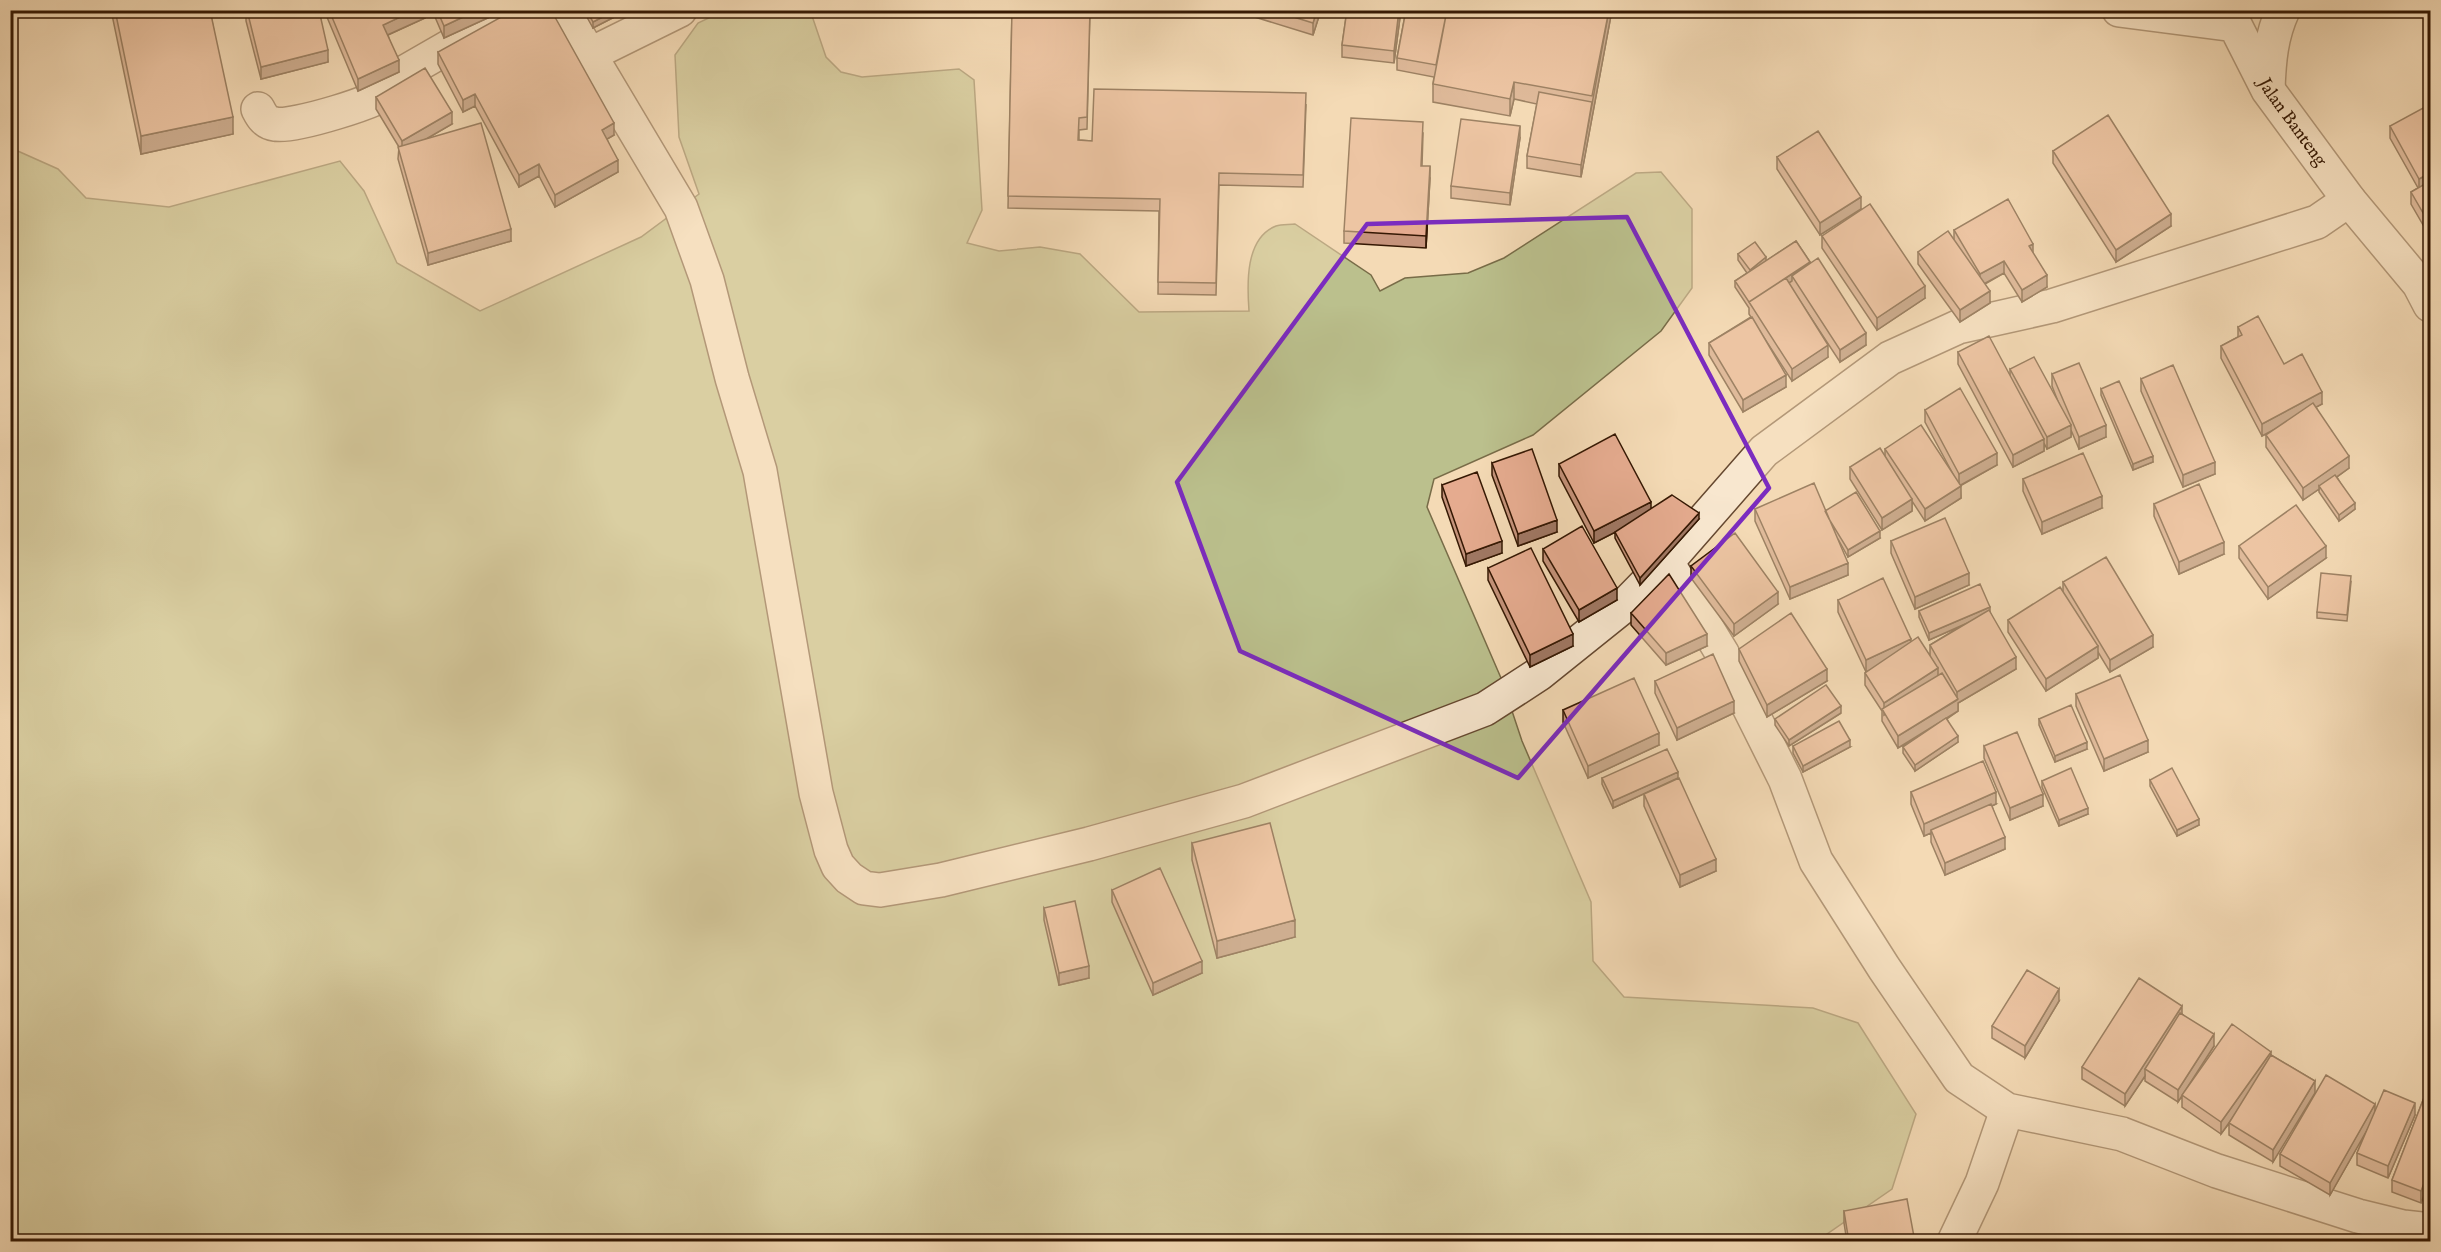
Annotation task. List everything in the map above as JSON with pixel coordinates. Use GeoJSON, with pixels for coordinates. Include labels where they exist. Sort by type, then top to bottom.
{"type":"FeatureCollection","features":[{"type":"Feature","properties":{"kind":"street"},"geometry":{"type":"LineString","coordinates":[[258,109],[264,120],[272,124],[284,125],[346,111],[394,88],[405,72],[513,10]]}},
{"type":"Feature","properties":{"kind":"street"},"geometry":{"type":"LineString","coordinates":[[564,10],[681,208],[706,280],[760,471],[816,793],[831,850],[838,866],[849,878],[864,888],[880,890],[941,880],[1089,844],[1244,801],[1485,709],[1539,674],[1626,605],[1764,451],[1890,358],[1958,327],[2052,306],[2317,222],[2349,200]]}},
{"type":"Feature","properties":{"kind":"street"},"geometry":{"type":"LineString","coordinates":[[589,55],[680,10]]}},
{"type":"Feature","properties":{"kind":"street","name":"Jalan Banteng"},"geometry":{"type":"LineString","coordinates":[[2119,10],[2235,18],[2268,90],[2349,200],[2426,288]]}},
{"type":"Feature","properties":{"kind":"street"},"geometry":{"type":"LineString","coordinates":[[2268,90],[2270,53],[2276,25],[2283,10]]}},
{"type":"Feature","properties":{"kind":"street"},"geometry":{"type":"LineString","coordinates":[[1667,561],[1722,653],[1785,779],[1816,861],[1884,968],[1959,1078],[2007,1110],[2122,1134],[2217,1171],[2358,1216],[2403,1227],[2430,1230]]}},
{"type":"Feature","properties":{"kind":"street"},"geometry":{"type":"LineString","coordinates":[[1954,1242],[1982,1183],[2007,1110]]}},
{"type":"Feature","properties":{"kind":"highlighted area"},"geometry":{"type":"Polygon","coordinates":[[[1627,217],[1769,488],[1518,778],[1240,651],[1177,482],[1367,224],[1627,217]]]}},
{"type":"Feature","properties":{"kind":"green space"},"geometry":{"type":"Polygon","coordinates":[[[810,10],[826,57],[841,72],[862,77],[959,69],[974,80],[982,210],[967,243],[999,251],[1040,247],[1080,254],[1139,312],[1249,311],[1248,275],[1253,251],[1266,232],[1276,226],[1295,224],[1371,275],[1380,291],[1405,278],[1468,273],[1504,258],[1636,173],[1661,172],[1692,209],[1692,288],[1661,331],[1533,435],[1434,479],[1427,507],[1501,678],[1522,741],[1591,902],[1593,961],[1624,997],[1813,1008],[1858,1023],[1916,1114],[1892,1189],[1824,1236],[1798,1242],[11,1242],[11,148],[58,169],[86,198],[169,207],[340,161],[364,191],[397,263],[480,311],[641,237],[699,194],[679,137],[675,55],[698,23],[723,11],[810,10]]]}},
{"type":"Feature","properties":{"kind":"building"},"geometry":{"type":"Polygon","coordinates":[[[115,10],[210,10],[233,117],[141,136],[115,10]]]}},
{"type":"Feature","properties":{"kind":"building"},"geometry":{"type":"Polygon","coordinates":[[[247,10],[319,10],[328,50],[261,67],[247,10]]]}},
{"type":"Feature","properties":{"kind":"building"},"geometry":{"type":"Polygon","coordinates":[[[329,10],[415,10],[383,25],[399,60],[358,79],[329,10]]]}},
{"type":"Feature","properties":{"kind":"building"},"geometry":{"type":"Polygon","coordinates":[[[437,10],[478,10],[444,26],[437,10]]]}},
{"type":"Feature","properties":{"kind":"building"},"geometry":{"type":"Polygon","coordinates":[[[514,10],[551,10],[614,123],[602,130],[618,160],[555,195],[539,164],[519,175],[475,94],[463,100],[438,52],[514,10]]]}},
{"type":"Feature","properties":{"kind":"building"},"geometry":{"type":"Polygon","coordinates":[[[586,10],[616,10],[593,22],[586,10]]]}},
{"type":"Feature","properties":{"kind":"building"},"geometry":{"type":"Polygon","coordinates":[[[1012,10],[1090,10],[1087,117],[1079,118],[1078,140],[1092,141],[1094,89],[1306,93],[1303,175],[1219,173],[1216,283],[1158,282],[1160,199],[1008,196],[1012,10]]]}},
{"type":"Feature","properties":{"kind":"building"},"geometry":{"type":"Polygon","coordinates":[[[1271,10],[1317,10],[1313,23],[1271,10]]]}},
{"type":"Feature","properties":{"kind":"building"},"geometry":{"type":"Polygon","coordinates":[[[1347,10],[1399,10],[1394,51],[1342,45],[1347,10]]]}},
{"type":"Feature","properties":{"kind":"building"},"geometry":{"type":"Polygon","coordinates":[[[1406,10],[1447,10],[1436,65],[1397,58],[1406,10]]]}},
{"type":"Feature","properties":{"kind":"building"},"geometry":{"type":"Polygon","coordinates":[[[1447,10],[1609,10],[1592,96],[1514,82],[1510,99],[1433,84],[1447,10]]]}},
{"type":"Feature","properties":{"kind":"building"},"geometry":{"type":"Polygon","coordinates":[[[10,23],[15,32],[10,34],[10,23]]]}},
{"type":"Feature","properties":{"kind":"building"},"geometry":{"type":"Polygon","coordinates":[[[425,68],[452,112],[402,141],[376,97],[425,68]]]}},
{"type":"Feature","properties":{"kind":"building"},"geometry":{"type":"Polygon","coordinates":[[[1539,92],[1592,102],[1581,165],[1527,156],[1539,92]]]}},
{"type":"Feature","properties":{"kind":"building"},"geometry":{"type":"Polygon","coordinates":[[[2425,107],[2430,118],[2430,173],[2419,179],[2390,126],[2425,107]]]}},
{"type":"Feature","properties":{"kind":"building"},"geometry":{"type":"Polygon","coordinates":[[[2108,115],[2171,214],[2116,250],[2053,151],[2108,115]]]}},
{"type":"Feature","properties":{"kind":"building"},"geometry":{"type":"Polygon","coordinates":[[[1351,118],[1423,122],[1421,166],[1430,166],[1426,236],[1344,231],[1351,118]]]}},
{"type":"Feature","properties":{"kind":"building"},"geometry":{"type":"Polygon","coordinates":[[[1461,119],[1520,126],[1510,193],[1451,186],[1461,119]]]}},
{"type":"Feature","properties":{"kind":"building"},"geometry":{"type":"Polygon","coordinates":[[[481,123],[511,229],[428,253],[398,147],[481,123]]]}},
{"type":"Feature","properties":{"kind":"building"},"geometry":{"type":"Polygon","coordinates":[[[1818,131],[1861,197],[1820,223],[1777,157],[1818,131]]]}},
{"type":"Feature","properties":{"kind":"building"},"geometry":{"type":"Polygon","coordinates":[[[2430,181],[2430,225],[2411,192],[2430,181]]]}},
{"type":"Feature","properties":{"kind":"building"},"geometry":{"type":"Polygon","coordinates":[[[2008,199],[2033,244],[2029,246],[2047,275],[2022,290],[2004,261],[1980,274],[1954,230],[2008,199]]]}},
{"type":"Feature","properties":{"kind":"building"},"geometry":{"type":"Polygon","coordinates":[[[1870,204],[1925,286],[1877,318],[1822,236],[1870,204]]]}},
{"type":"Feature","properties":{"kind":"building"},"geometry":{"type":"Polygon","coordinates":[[[1948,231],[1990,291],[1960,310],[1918,252],[1948,231]]]}},
{"type":"Feature","properties":{"kind":"building"},"geometry":{"type":"Polygon","coordinates":[[[1796,241],[1810,262],[1749,302],[1735,281],[1796,241]]]}},
{"type":"Feature","properties":{"kind":"building"},"geometry":{"type":"Polygon","coordinates":[[[1755,242],[1766,257],[1750,270],[1738,254],[1755,242]]]}},
{"type":"Feature","properties":{"kind":"building"},"geometry":{"type":"Polygon","coordinates":[[[1818,258],[1866,333],[1840,350],[1792,276],[1818,258]]]}},
{"type":"Feature","properties":{"kind":"building"},"geometry":{"type":"Polygon","coordinates":[[[1786,278],[1828,345],[1792,369],[1749,302],[1786,278]]]}},
{"type":"Feature","properties":{"kind":"building"},"geometry":{"type":"Polygon","coordinates":[[[2258,316],[2284,364],[2302,354],[2322,392],[2262,424],[2221,346],[2242,335],[2238,327],[2258,316]]]}},
{"type":"Feature","properties":{"kind":"building"},"geometry":{"type":"Polygon","coordinates":[[[1752,317],[1786,375],[1743,400],[1709,343],[1752,317]]]}},
{"type":"Feature","properties":{"kind":"building"},"geometry":{"type":"Polygon","coordinates":[[[1989,336],[2044,439],[2013,455],[1958,352],[1989,336]]]}},
{"type":"Feature","properties":{"kind":"building"},"geometry":{"type":"Polygon","coordinates":[[[2034,357],[2071,425],[2047,437],[2010,369],[2034,357]]]}},
{"type":"Feature","properties":{"kind":"building"},"geometry":{"type":"Polygon","coordinates":[[[2079,363],[2106,425],[2079,437],[2052,374],[2079,363]]]}},
{"type":"Feature","properties":{"kind":"building"},"geometry":{"type":"Polygon","coordinates":[[[2173,365],[2215,462],[2183,475],[2141,379],[2173,365]]]}},
{"type":"Feature","properties":{"kind":"building"},"geometry":{"type":"Polygon","coordinates":[[[2119,381],[2153,456],[2133,464],[2101,389],[2119,381]]]}},
{"type":"Feature","properties":{"kind":"building"},"geometry":{"type":"Polygon","coordinates":[[[1960,388],[1997,453],[1959,474],[1925,410],[1960,388]]]}},
{"type":"Feature","properties":{"kind":"building"},"geometry":{"type":"Polygon","coordinates":[[[2313,403],[2349,456],[2303,488],[2266,435],[2313,403]]]}},
{"type":"Feature","properties":{"kind":"building"},"geometry":{"type":"Polygon","coordinates":[[[1921,425],[1961,486],[1925,509],[1885,449],[1921,425]]]}},
{"type":"Feature","properties":{"kind":"building"},"geometry":{"type":"Polygon","coordinates":[[[1615,434],[1651,502],[1594,531],[1559,464],[1615,434]]]}},
{"type":"Feature","properties":{"kind":"building"},"geometry":{"type":"Polygon","coordinates":[[[1880,448],[1912,499],[1882,518],[1850,467],[1880,448]]]}},
{"type":"Feature","properties":{"kind":"building"},"geometry":{"type":"Polygon","coordinates":[[[1532,449],[1557,520],[1518,534],[1492,463],[1532,449]]]}},
{"type":"Feature","properties":{"kind":"building"},"geometry":{"type":"Polygon","coordinates":[[[2083,453],[2102,496],[2042,522],[2023,479],[2083,453]]]}},
{"type":"Feature","properties":{"kind":"building"},"geometry":{"type":"Polygon","coordinates":[[[1477,472],[1502,541],[1466,554],[1442,485],[1477,472]]]}},
{"type":"Feature","properties":{"kind":"building"},"geometry":{"type":"Polygon","coordinates":[[[2335,475],[2355,503],[2339,515],[2319,486],[2335,475]]]}},
{"type":"Feature","properties":{"kind":"building"},"geometry":{"type":"Polygon","coordinates":[[[1814,483],[1848,563],[1790,587],[1755,509],[1814,483]]]}},
{"type":"Feature","properties":{"kind":"building"},"geometry":{"type":"Polygon","coordinates":[[[2199,484],[2224,542],[2179,562],[2154,504],[2199,484]]]}},
{"type":"Feature","properties":{"kind":"building"},"geometry":{"type":"Polygon","coordinates":[[[1856,492],[1880,531],[1848,550],[1825,511],[1856,492]]]}},
{"type":"Feature","properties":{"kind":"building"},"geometry":{"type":"Polygon","coordinates":[[[1672,495],[1699,513],[1640,578],[1615,532],[1672,495]]]}},
{"type":"Feature","properties":{"kind":"building"},"geometry":{"type":"Polygon","coordinates":[[[2296,505],[2326,546],[2268,587],[2239,546],[2296,505]]]}},
{"type":"Feature","properties":{"kind":"building"},"geometry":{"type":"Polygon","coordinates":[[[1945,518],[1969,573],[1915,597],[1891,541],[1945,518]]]}},
{"type":"Feature","properties":{"kind":"building"},"geometry":{"type":"Polygon","coordinates":[[[1582,526],[1617,588],[1579,610],[1543,549],[1582,526]]]}},
{"type":"Feature","properties":{"kind":"building"},"geometry":{"type":"Polygon","coordinates":[[[1735,533],[1778,592],[1734,624],[1691,566],[1735,533]]]}},
{"type":"Feature","properties":{"kind":"building"},"geometry":{"type":"Polygon","coordinates":[[[1531,548],[1573,634],[1530,655],[1488,568],[1531,548]]]}},
{"type":"Feature","properties":{"kind":"building"},"geometry":{"type":"Polygon","coordinates":[[[2106,557],[2153,635],[2110,660],[2063,582],[2106,557]]]}},
{"type":"Feature","properties":{"kind":"building"},"geometry":{"type":"Polygon","coordinates":[[[2321,573],[2351,576],[2347,615],[2317,612],[2321,573]]]}},
{"type":"Feature","properties":{"kind":"building"},"geometry":{"type":"Polygon","coordinates":[[[1669,574],[1707,634],[1666,653],[1631,613],[1669,574]]]}},
{"type":"Feature","properties":{"kind":"building"},"geometry":{"type":"Polygon","coordinates":[[[1883,578],[1911,639],[1866,660],[1838,600],[1883,578]]]}},
{"type":"Feature","properties":{"kind":"building"},"geometry":{"type":"Polygon","coordinates":[[[1980,584],[1990,607],[1929,633],[1919,611],[1980,584]]]}},
{"type":"Feature","properties":{"kind":"building"},"geometry":{"type":"Polygon","coordinates":[[[2060,587],[2098,646],[2046,679],[2008,620],[2060,587]]]}},
{"type":"Feature","properties":{"kind":"building"},"geometry":{"type":"Polygon","coordinates":[[[1989,610],[2016,657],[1957,692],[1930,645],[1989,610]]]}},
{"type":"Feature","properties":{"kind":"building"},"geometry":{"type":"Polygon","coordinates":[[[1791,613],[1827,669],[1767,705],[1739,649],[1791,613]]]}},
{"type":"Feature","properties":{"kind":"building"},"geometry":{"type":"Polygon","coordinates":[[[1918,637],[1938,668],[1884,703],[1865,673],[1918,637]]]}},
{"type":"Feature","properties":{"kind":"building"},"geometry":{"type":"Polygon","coordinates":[[[1713,654],[1734,701],[1677,728],[1655,681],[1713,654]]]}},
{"type":"Feature","properties":{"kind":"building"},"geometry":{"type":"Polygon","coordinates":[[[1942,673],[1958,699],[1898,736],[1882,709],[1942,673]]]}},
{"type":"Feature","properties":{"kind":"building"},"geometry":{"type":"Polygon","coordinates":[[[2120,675],[2148,740],[2104,759],[2076,694],[2120,675]]]}},
{"type":"Feature","properties":{"kind":"building"},"geometry":{"type":"Polygon","coordinates":[[[1634,678],[1659,733],[1588,766],[1563,710],[1634,678]]]}},
{"type":"Feature","properties":{"kind":"building"},"geometry":{"type":"Polygon","coordinates":[[[1826,685],[1841,706],[1789,740],[1775,719],[1826,685]]]}},
{"type":"Feature","properties":{"kind":"building"},"geometry":{"type":"Polygon","coordinates":[[[2071,705],[2087,742],[2055,756],[2039,719],[2071,705]]]}},
{"type":"Feature","properties":{"kind":"building"},"geometry":{"type":"Polygon","coordinates":[[[1946,718],[1958,736],[1915,765],[1903,747],[1946,718]]]}},
{"type":"Feature","properties":{"kind":"building"},"geometry":{"type":"Polygon","coordinates":[[[1839,721],[1850,740],[1803,766],[1793,746],[1839,721]]]}},
{"type":"Feature","properties":{"kind":"building"},"geometry":{"type":"Polygon","coordinates":[[[2017,732],[2043,794],[2010,808],[1984,746],[2017,732]]]}},
{"type":"Feature","properties":{"kind":"building"},"geometry":{"type":"Polygon","coordinates":[[[1667,749],[1678,772],[1613,801],[1602,778],[1667,749]]]}},
{"type":"Feature","properties":{"kind":"building"},"geometry":{"type":"Polygon","coordinates":[[[1983,761],[1996,792],[1924,824],[1911,792],[1983,761]]]}},
{"type":"Feature","properties":{"kind":"building"},"geometry":{"type":"Polygon","coordinates":[[[2071,768],[2088,808],[2059,820],[2042,781],[2071,768]]]}},
{"type":"Feature","properties":{"kind":"building"},"geometry":{"type":"Polygon","coordinates":[[[2172,768],[2199,819],[2177,830],[2150,780],[2172,768]]]}},
{"type":"Feature","properties":{"kind":"building"},"geometry":{"type":"Polygon","coordinates":[[[1679,778],[1716,859],[1680,875],[1644,794],[1679,778]]]}},
{"type":"Feature","properties":{"kind":"building"},"geometry":{"type":"Polygon","coordinates":[[[1991,804],[2005,837],[1945,863],[1931,830],[1991,804]]]}},
{"type":"Feature","properties":{"kind":"building"},"geometry":{"type":"Polygon","coordinates":[[[1270,823],[1295,920],[1217,941],[1192,843],[1270,823]]]}},
{"type":"Feature","properties":{"kind":"building"},"geometry":{"type":"Polygon","coordinates":[[[1160,868],[1202,961],[1153,983],[1112,890],[1160,868]]]}},
{"type":"Feature","properties":{"kind":"building"},"geometry":{"type":"Polygon","coordinates":[[[1075,901],[1089,966],[1059,973],[1044,908],[1075,901]]]}},
{"type":"Feature","properties":{"kind":"building"},"geometry":{"type":"Polygon","coordinates":[[[2027,970],[2059,989],[2025,1046],[1992,1026],[2027,970]]]}},
{"type":"Feature","properties":{"kind":"building"},"geometry":{"type":"Polygon","coordinates":[[[2139,978],[2182,1006],[2125,1094],[2082,1067],[2139,978]]]}},
{"type":"Feature","properties":{"kind":"building"},"geometry":{"type":"Polygon","coordinates":[[[2180,1013],[2214,1034],[2178,1090],[2145,1069],[2180,1013]]]}},
{"type":"Feature","properties":{"kind":"building"},"geometry":{"type":"Polygon","coordinates":[[[2232,1024],[2271,1052],[2221,1122],[2182,1095],[2232,1024]]]}},
{"type":"Feature","properties":{"kind":"building"},"geometry":{"type":"Polygon","coordinates":[[[2271,1055],[2315,1081],[2273,1150],[2229,1123],[2271,1055]]]}},
{"type":"Feature","properties":{"kind":"building"},"geometry":{"type":"Polygon","coordinates":[[[2326,1075],[2375,1104],[2330,1183],[2280,1154],[2326,1075]]]}},
{"type":"Feature","properties":{"kind":"building"},"geometry":{"type":"Polygon","coordinates":[[[2384,1090],[2415,1103],[2388,1166],[2357,1153],[2384,1090]]]}},
{"type":"Feature","properties":{"kind":"building"},"geometry":{"type":"Polygon","coordinates":[[[2425,1095],[2430,1097],[2430,1168],[2421,1191],[2392,1180],[2425,1095]]]}},
{"type":"Feature","properties":{"kind":"building"},"geometry":{"type":"Polygon","coordinates":[[[1907,1199],[1915,1242],[1849,1242],[1844,1211],[1907,1199]]]}}]}
